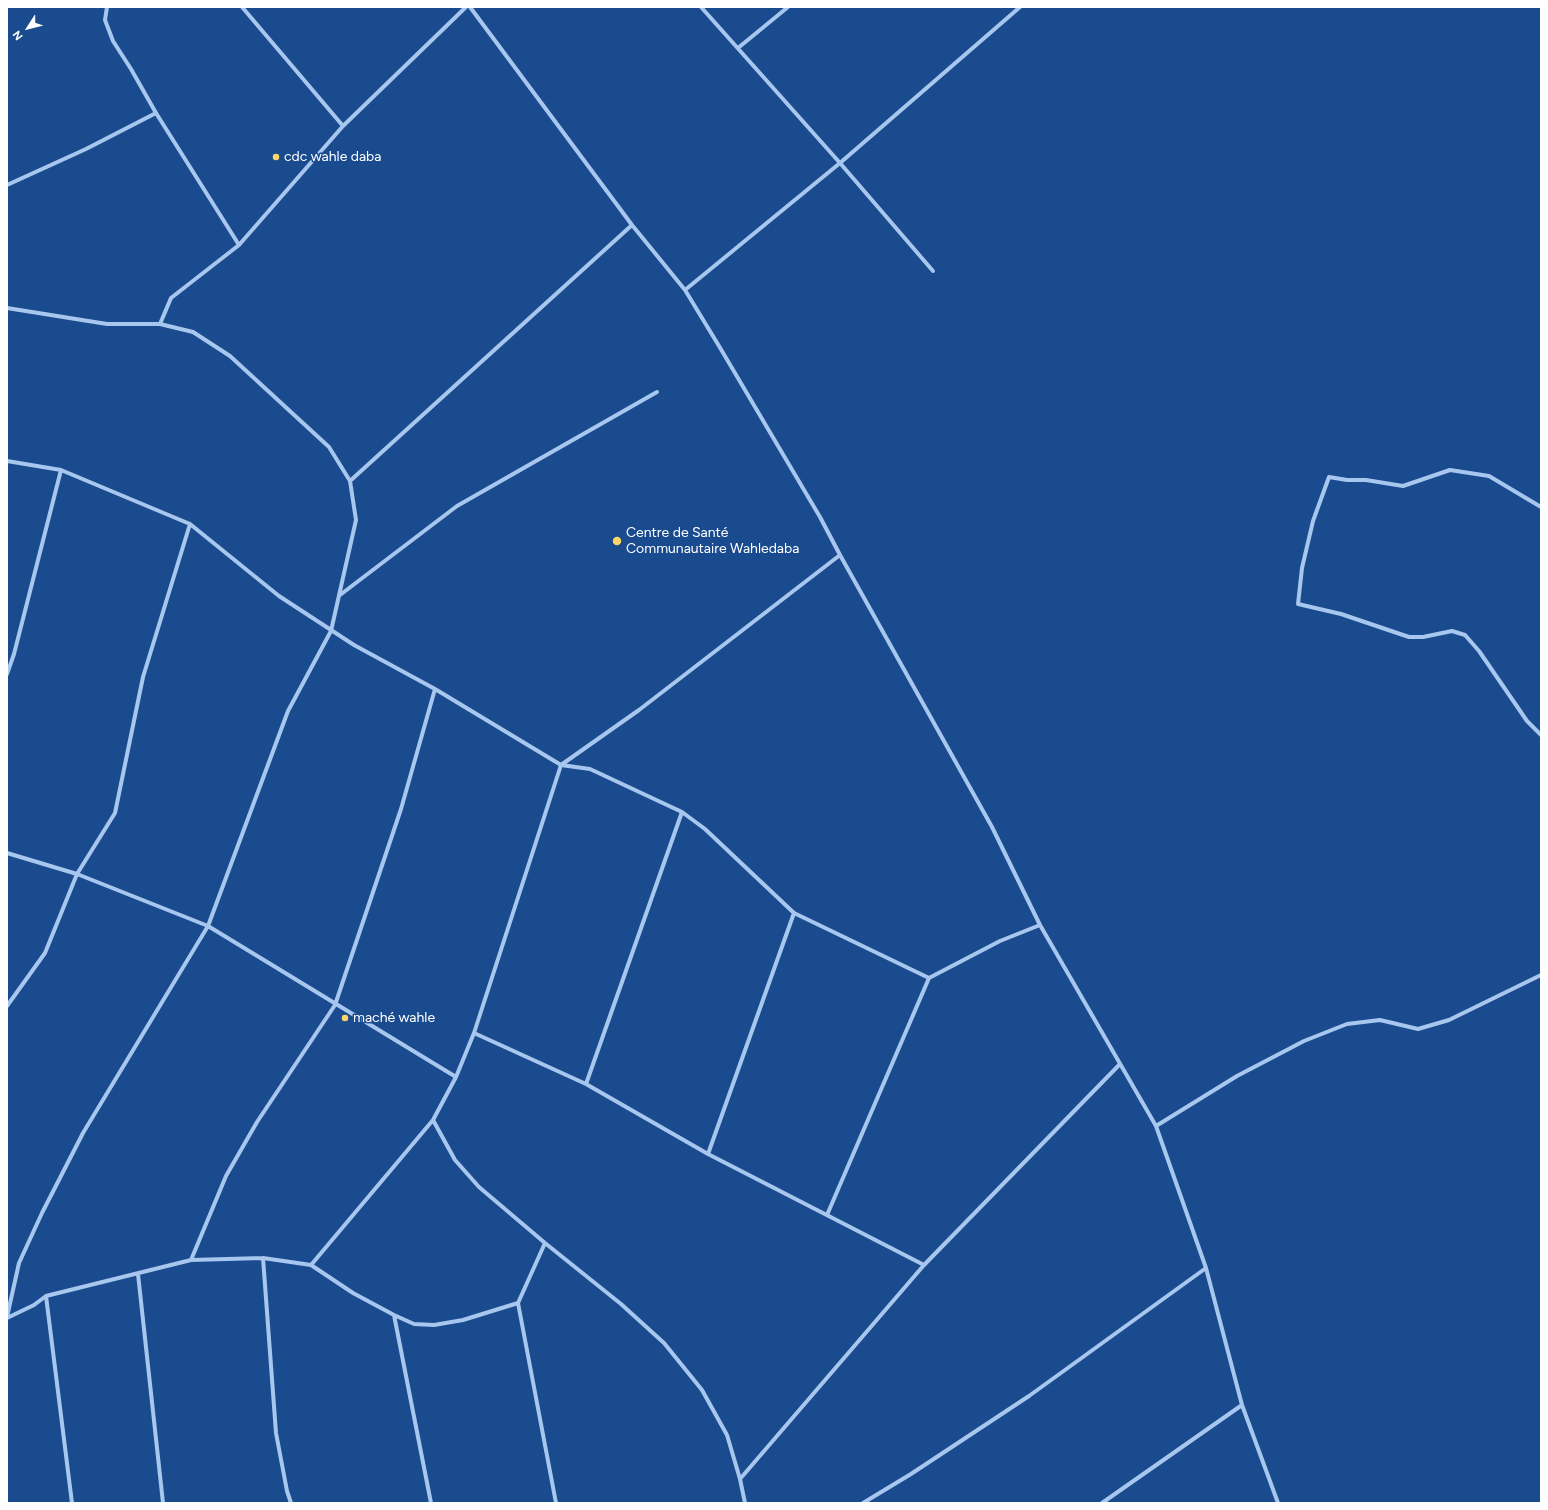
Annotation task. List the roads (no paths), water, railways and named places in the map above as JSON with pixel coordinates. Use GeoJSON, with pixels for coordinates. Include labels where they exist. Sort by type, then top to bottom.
{"type":"FeatureCollection","features":[{"type":"Feature","properties":{"kind":"street"},"geometry":{"type":"LineString","coordinates":[[107,7],[105,20],[113,40],[156,114],[239,244]]}},
{"type":"Feature","properties":{"kind":"street"},"geometry":{"type":"LineString","coordinates":[[242,7],[342,126]]}},
{"type":"Feature","properties":{"kind":"street"},"geometry":{"type":"LineString","coordinates":[[160,324],[172,298],[239,244],[342,126],[466,7]]}},
{"type":"Feature","properties":{"kind":"street"},"geometry":{"type":"LineString","coordinates":[[470,7],[632,225],[685,290],[820,516],[840,555],[992,826],[1040,925],[1156,1126],[1206,1268],[1242,1405],[1278,1503]]}},
{"type":"Feature","properties":{"kind":"street"},"geometry":{"type":"LineString","coordinates":[[701,7],[840,163],[933,271]]}},
{"type":"Feature","properties":{"kind":"street"},"geometry":{"type":"LineString","coordinates":[[738,48],[788,7]]}},
{"type":"Feature","properties":{"kind":"street"},"geometry":{"type":"LineString","coordinates":[[685,290],[840,163],[1020,7]]}},
{"type":"Feature","properties":{"kind":"street"},"geometry":{"type":"LineString","coordinates":[[7,185],[86,149],[156,114]]}},
{"type":"Feature","properties":{"kind":"street"},"geometry":{"type":"LineString","coordinates":[[350,481],[632,225]]}},
{"type":"Feature","properties":{"kind":"street"},"geometry":{"type":"LineString","coordinates":[[7,308],[107,324],[160,324],[193,332],[230,356],[329,447],[350,481],[356,520],[331,631],[288,711],[208,926],[83,1133],[42,1213],[19,1263],[7,1318]]}},
{"type":"Feature","properties":{"kind":"street"},"geometry":{"type":"LineString","coordinates":[[340,595],[458,506],[657,392]]}},
{"type":"Feature","properties":{"kind":"street"},"geometry":{"type":"LineString","coordinates":[[7,461],[61,470],[190,524],[279,596],[354,646],[435,689],[561,765],[590,769],[682,812],[705,829],[794,913],[929,978]]}},
{"type":"Feature","properties":{"kind":"street"},"geometry":{"type":"LineString","coordinates":[[7,674],[14,654],[61,470]]}},
{"type":"Feature","properties":{"kind":"street"},"geometry":{"type":"LineString","coordinates":[[1541,507],[1488,476],[1450,470],[1403,486],[1366,480],[1346,480],[1329,477],[1313,521],[1302,568],[1298,604],[1341,614],[1409,638],[1423,637],[1452,631],[1465,635],[1479,651],[1527,721],[1541,735]]}},
{"type":"Feature","properties":{"kind":"street"},"geometry":{"type":"LineString","coordinates":[[7,1006],[45,953],[77,874],[115,813],[143,677],[190,524]]}},
{"type":"Feature","properties":{"kind":"street"},"geometry":{"type":"LineString","coordinates":[[311,1265],[433,1120],[456,1077],[474,1033],[561,765],[639,710],[840,555]]}},
{"type":"Feature","properties":{"kind":"street"},"geometry":{"type":"LineString","coordinates":[[191,1260],[226,1176],[257,1122],[335,1005],[401,809],[435,689]]}},
{"type":"Feature","properties":{"kind":"street"},"geometry":{"type":"LineString","coordinates":[[586,1084],[682,812]]}},
{"type":"Feature","properties":{"kind":"street"},"geometry":{"type":"LineString","coordinates":[[7,853],[77,874],[208,926],[335,1005],[456,1077]]}},
{"type":"Feature","properties":{"kind":"street"},"geometry":{"type":"LineString","coordinates":[[708,1154],[794,913]]}},
{"type":"Feature","properties":{"kind":"street"},"geometry":{"type":"LineString","coordinates":[[827,1215],[929,978],[1000,941],[1040,925]]}},
{"type":"Feature","properties":{"kind":"street"},"geometry":{"type":"LineString","coordinates":[[1156,1126],[1236,1076],[1304,1041],[1347,1024],[1380,1020],[1418,1029],[1449,1020],[1541,975]]}},
{"type":"Feature","properties":{"kind":"street"},"geometry":{"type":"LineString","coordinates":[[474,1033],[586,1084],[708,1154],[924,1265]]}},
{"type":"Feature","properties":{"kind":"street"},"geometry":{"type":"LineString","coordinates":[[740,1479],[924,1265],[1120,1064]]}},
{"type":"Feature","properties":{"kind":"street"},"geometry":{"type":"LineString","coordinates":[[433,1120],[455,1160],[479,1187],[544,1243],[621,1304],[664,1343],[702,1390],[727,1435],[740,1479],[745,1503]]}},
{"type":"Feature","properties":{"kind":"street"},"geometry":{"type":"LineString","coordinates":[[544,1243],[518,1303],[556,1503]]}},
{"type":"Feature","properties":{"kind":"street"},"geometry":{"type":"LineString","coordinates":[[7,1318],[34,1305],[46,1296],[191,1260],[263,1258],[311,1265],[352,1293],[414,1324],[434,1325],[463,1320],[518,1303]]}},
{"type":"Feature","properties":{"kind":"street"},"geometry":{"type":"LineString","coordinates":[[263,1258],[276,1433],[287,1491],[291,1503]]}},
{"type":"Feature","properties":{"kind":"street"},"geometry":{"type":"LineString","coordinates":[[863,1503],[911,1474],[1029,1396],[1206,1268]]}},
{"type":"Feature","properties":{"kind":"street"},"geometry":{"type":"LineString","coordinates":[[138,1274],[163,1503]]}},
{"type":"Feature","properties":{"kind":"street"},"geometry":{"type":"LineString","coordinates":[[46,1296],[72,1503]]}},
{"type":"Feature","properties":{"kind":"street"},"geometry":{"type":"LineString","coordinates":[[394,1315],[431,1503]]}},
{"type":"Feature","properties":{"kind":"street"},"geometry":{"type":"LineString","coordinates":[[1102,1503],[1242,1405]]}},
{"type":"Feature","properties":{"kind":"place","name":"cdc wahle daba"},"geometry":{"type":"Point","coordinates":[276,157]}},
{"type":"Feature","properties":{"kind":"place","name":"Centre de Santé Communautaire Wahledaba"},"geometry":{"type":"Point","coordinates":[617,541]}},
{"type":"Feature","properties":{"kind":"place","name":"maché wahle"},"geometry":{"type":"Point","coordinates":[345,1018]}}]}
